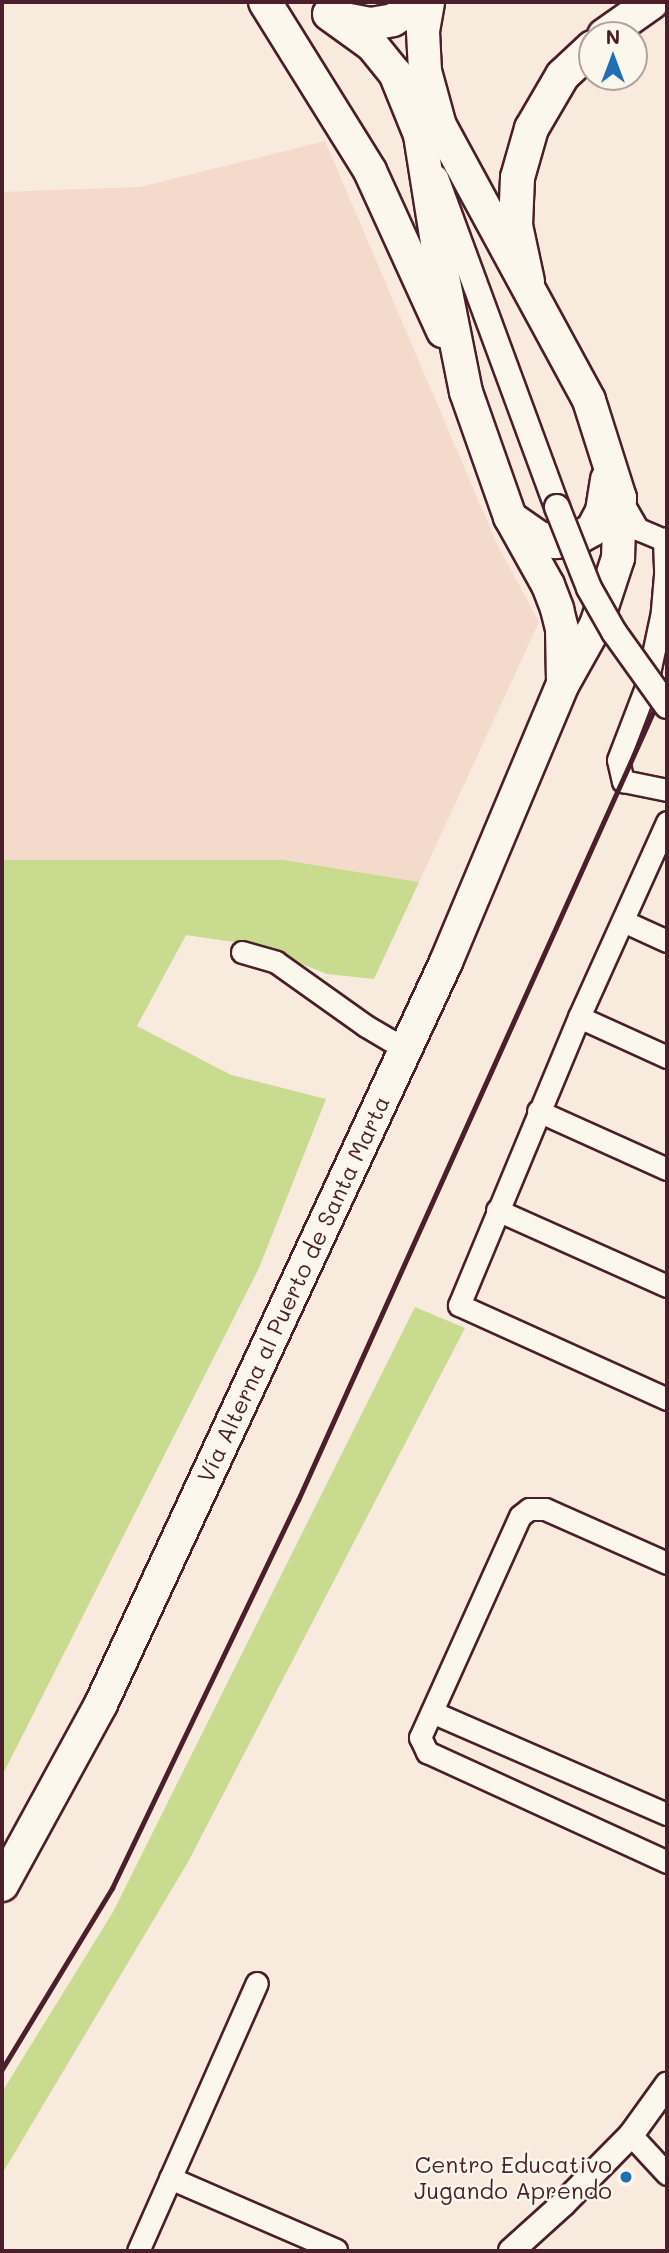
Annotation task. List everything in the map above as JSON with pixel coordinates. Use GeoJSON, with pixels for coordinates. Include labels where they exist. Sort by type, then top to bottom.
{"type":"FeatureCollection","features":[{"type":"Feature","properties":{"kind":"highway"},"geometry":{"type":"LineString","coordinates":[[624,21],[651,2]]}},
{"type":"Feature","properties":{"kind":"highway"},"geometry":{"type":"LineString","coordinates":[[527,281],[515,225],[517,177],[531,128],[562,75],[578,60]]}},
{"type":"Feature","properties":{"kind":"main road"},"geometry":{"type":"LineString","coordinates":[[265,2],[370,171],[397,225],[424,296],[458,360]]}},
{"type":"Feature","properties":{"kind":"main road"},"geometry":{"type":"LineString","coordinates":[[321,8],[349,22],[372,24],[393,20],[422,2]]}},
{"type":"Feature","properties":{"kind":"main road","name":"Vía Alterna al Puerto de Santa Marta"},"geometry":{"type":"LineString","coordinates":[[428,2],[423,31],[430,131],[458,360],[510,517],[548,585],[557,609],[562,629],[563,684]]}},
{"type":"Feature","properties":{"kind":"main road","name":"Vía Alterna al Puerto de Santa Marta"},"geometry":{"type":"LineString","coordinates":[[2,1885],[101,1703],[446,962],[563,684],[596,625],[618,558],[620,498],[605,443],[589,400],[527,281],[395,73],[372,44],[321,8]]}},
{"type":"Feature","properties":{"kind":"main road"},"geometry":{"type":"LineString","coordinates":[[510,517],[528,533],[555,542],[574,540],[592,530],[607,495],[605,443]]}},
{"type":"Feature","properties":{"kind":"street"},"geometry":{"type":"LineString","coordinates":[[430,131],[463,247],[589,589],[614,632],[667,706]]}},
{"type":"Feature","properties":{"kind":"street"},"geometry":{"type":"LineString","coordinates":[[620,498],[638,529],[666,539],[666,575],[662,612],[646,687],[622,745],[619,772],[623,781],[667,790]]}},
{"type":"Feature","properties":{"kind":"street"},"geometry":{"type":"LineString","coordinates":[[667,822],[538,1111],[459,1305],[667,1399]]}},
{"type":"Feature","properties":{"kind":"street"},"geometry":{"type":"LineString","coordinates":[[623,920],[667,941]]}},
{"type":"Feature","properties":{"kind":"street"},"geometry":{"type":"LineString","coordinates":[[242,952],[276,962],[366,1026],[405,1049]]}},
{"type":"Feature","properties":{"kind":"street"},"geometry":{"type":"LineString","coordinates":[[579,1017],[667,1057]]}},
{"type":"Feature","properties":{"kind":"street"},"geometry":{"type":"LineString","coordinates":[[538,1111],[667,1169]]}},
{"type":"Feature","properties":{"kind":"street"},"geometry":{"type":"LineString","coordinates":[[498,1210],[667,1286]]}},
{"type":"Feature","properties":{"kind":"street"},"geometry":{"type":"LineString","coordinates":[[667,1563],[545,1508],[529,1508],[520,1516],[420,1737],[428,1752],[667,1862]]}},
{"type":"Feature","properties":{"kind":"street"},"geometry":{"type":"LineString","coordinates":[[432,1712],[667,1814]]}},
{"type":"Feature","properties":{"kind":"street"},"geometry":{"type":"LineString","coordinates":[[138,2251],[257,1983]]}},
{"type":"Feature","properties":{"kind":"street"},"geometry":{"type":"LineString","coordinates":[[511,2251],[563,2204],[631,2135],[667,2085]]}},
{"type":"Feature","properties":{"kind":"street"},"geometry":{"type":"LineString","coordinates":[[631,2135],[667,2174]]}},
{"type":"Feature","properties":{"kind":"street"},"geometry":{"type":"LineString","coordinates":[[170,2178],[336,2250]]}},
{"type":"Feature","properties":{"kind":"shaded area"},"geometry":{"type":"Polygon","coordinates":[[[325,141],[497,544],[539,622],[419,882],[284,860],[2,860],[2,192],[140,187],[325,141]]]}},
{"type":"Feature","properties":{"kind":"green space"},"geometry":{"type":"Polygon","coordinates":[[[2,860],[284,860],[419,882],[374,979],[327,974],[254,945],[186,935],[137,1026],[231,1075],[326,1099],[259,1268],[2,1776],[2,860]]]}},
{"type":"Feature","properties":{"kind":"green space"},"geometry":{"type":"Polygon","coordinates":[[[415,1307],[465,1328],[188,1862],[2,2174],[2,2092],[113,1912],[415,1307]]]}},
{"type":"Feature","properties":{"kind":"railway"},"geometry":{"type":"LineString","coordinates":[[2,2069],[112,1888],[298,1500],[667,681]]}},
{"type":"Feature","properties":{"kind":"place","name":"Centro Educativo Jugando Aprendo"},"geometry":{"type":"Point","coordinates":[626,2177]}}]}
